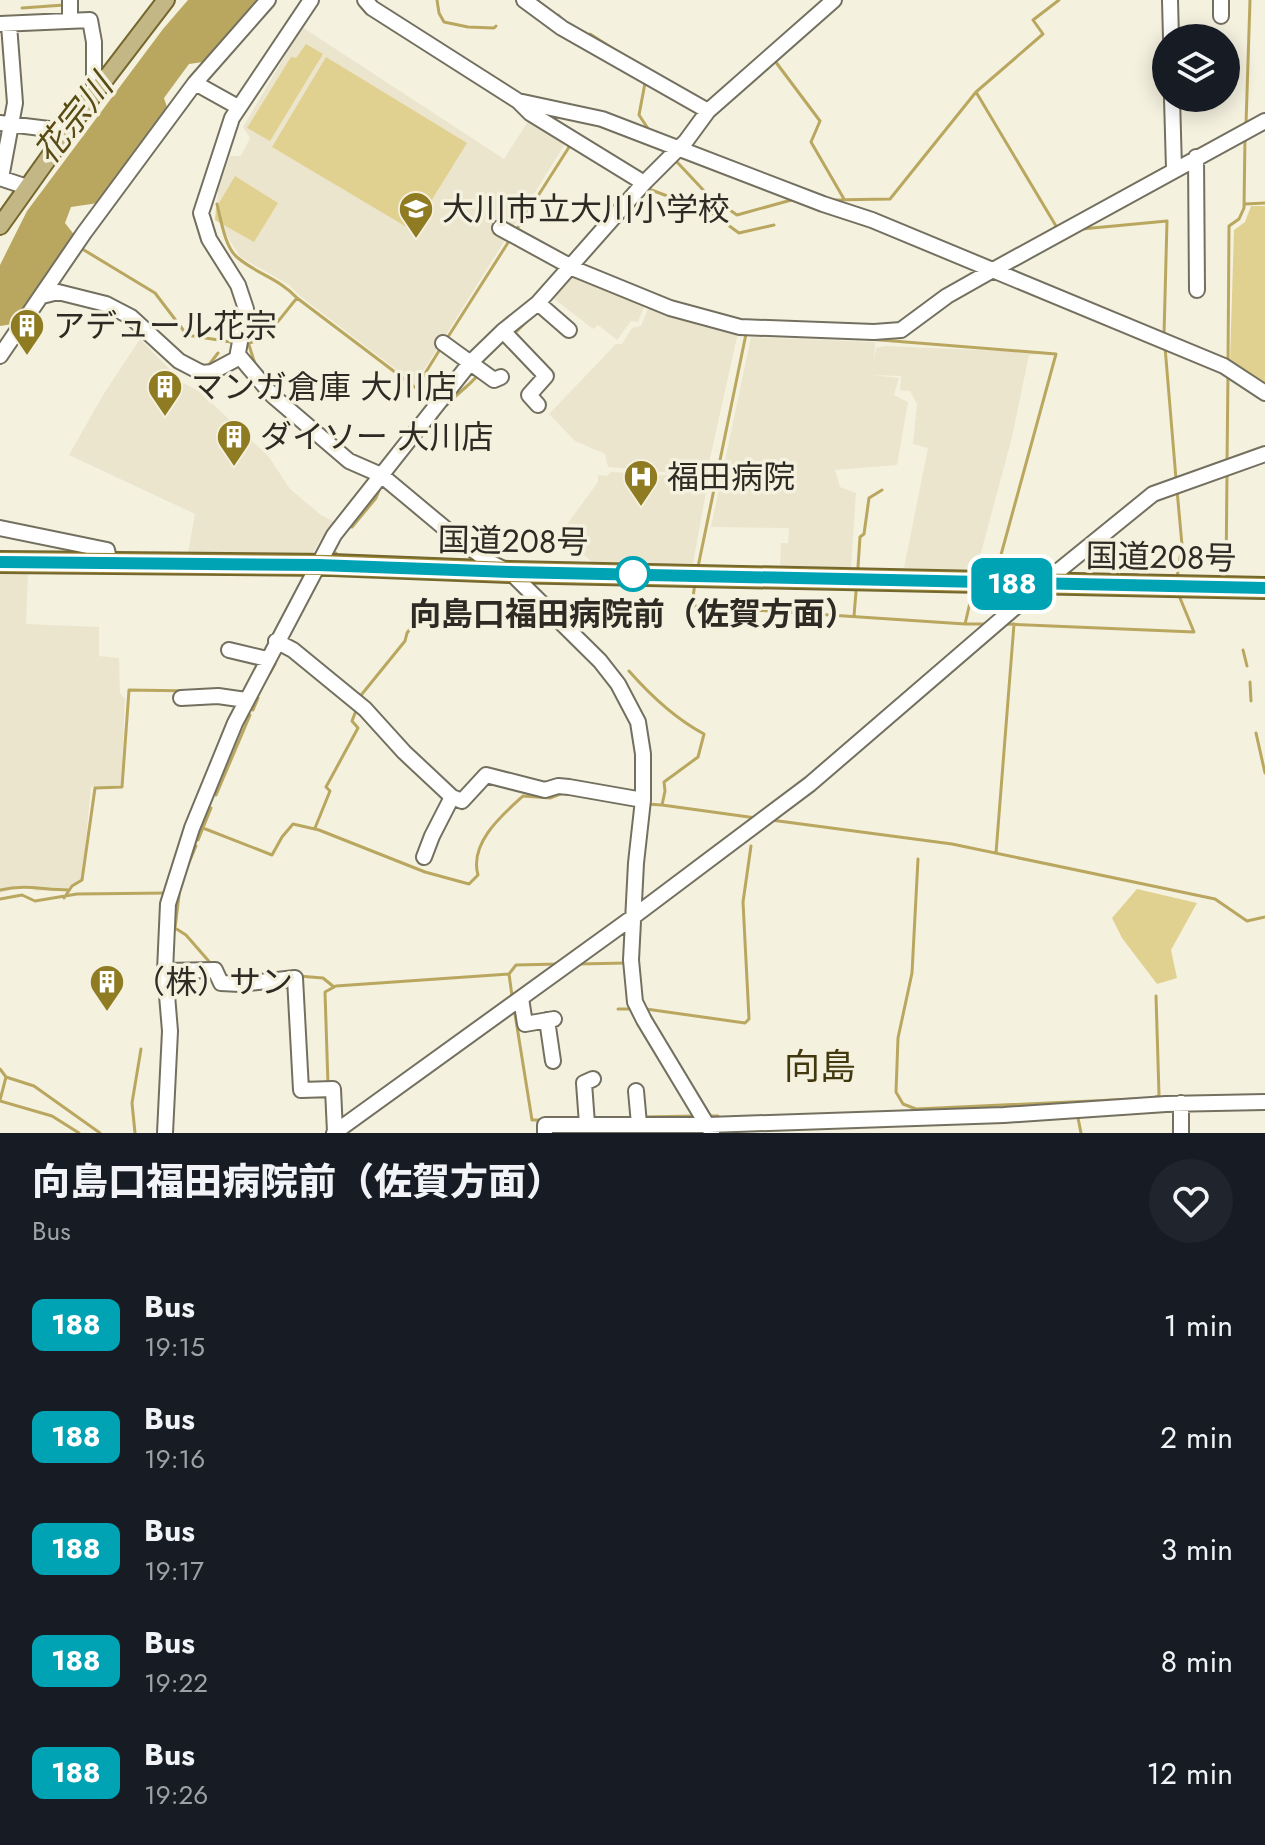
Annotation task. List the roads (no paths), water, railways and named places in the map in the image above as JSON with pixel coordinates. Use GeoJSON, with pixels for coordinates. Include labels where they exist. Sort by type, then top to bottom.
{"type":"FeatureCollection","features":[{"type":"Feature","properties":{"kind":"highway","name":"国道208号"},"geometry":{"type":"LineString","coordinates":[[0,562],[318,565],[1041,585],[1265,588]]}},
{"type":"Feature","properties":{"kind":"main road"},"geometry":{"type":"LineString","coordinates":[[0,226],[63,136],[166,0]]}},
{"type":"Feature","properties":{"kind":"street"},"geometry":{"type":"LineString","coordinates":[[70,0],[70,20]]}},
{"type":"Feature","properties":{"kind":"street"},"geometry":{"type":"LineString","coordinates":[[0,356],[77,244],[195,83],[268,0]]}},
{"type":"Feature","properties":{"kind":"street"},"geometry":{"type":"LineString","coordinates":[[238,358],[246,309],[238,285],[209,239],[201,213],[222,141],[238,107],[311,0]]}},
{"type":"Feature","properties":{"kind":"street"},"geometry":{"type":"LineString","coordinates":[[365,0],[372,8],[518,101],[530,113],[644,183]]}},
{"type":"Feature","properties":{"kind":"street"},"geometry":{"type":"LineString","coordinates":[[524,0],[562,28],[708,111]]}},
{"type":"Feature","properties":{"kind":"street"},"geometry":{"type":"LineString","coordinates":[[165,1133],[170,1031],[165,971],[171,893],[192,828],[246,700],[334,535],[470,363],[503,331],[541,306],[644,183],[679,149],[708,111],[834,0]]}},
{"type":"Feature","properties":{"kind":"street"},"geometry":{"type":"LineString","coordinates":[[1170,0],[1171,24]]}},
{"type":"Feature","properties":{"kind":"street"},"geometry":{"type":"LineString","coordinates":[[1221,0],[1221,16]]}},
{"type":"Feature","properties":{"kind":"street"},"geometry":{"type":"LineString","coordinates":[[27,187],[0,178],[6,124],[15,103],[5,25],[90,20],[94,42],[94,94]]}},
{"type":"Feature","properties":{"kind":"street"},"geometry":{"type":"LineString","coordinates":[[195,83],[238,107]]}},
{"type":"Feature","properties":{"kind":"street"},"geometry":{"type":"LineString","coordinates":[[518,101],[602,119],[872,220],[1224,366],[1265,393]]}},
{"type":"Feature","properties":{"kind":"street"},"geometry":{"type":"LineString","coordinates":[[1172,112],[1174,169]]}},
{"type":"Feature","properties":{"kind":"street"},"geometry":{"type":"LineString","coordinates":[[510,233],[574,268],[670,308],[740,327],[874,332],[901,330],[947,296],[1265,121]]}},
{"type":"Feature","properties":{"kind":"street"},"geometry":{"type":"LineString","coordinates":[[6,124],[57,130],[63,136]]}},
{"type":"Feature","properties":{"kind":"street"},"geometry":{"type":"LineString","coordinates":[[1196,157],[1197,290]]}},
{"type":"Feature","properties":{"kind":"street"},"geometry":{"type":"LineString","coordinates":[[42,296],[58,292],[106,304],[131,317],[179,361],[202,373],[212,372],[238,358]]}},
{"type":"Feature","properties":{"kind":"street"},"geometry":{"type":"LineString","coordinates":[[541,306],[569,330]]}},
{"type":"Feature","properties":{"kind":"street"},"geometry":{"type":"LineString","coordinates":[[503,331],[546,376],[529,395],[538,405]]}},
{"type":"Feature","properties":{"kind":"street"},"geometry":{"type":"LineString","coordinates":[[445,344],[494,380],[501,377]]}},
{"type":"Feature","properties":{"kind":"street"},"geometry":{"type":"LineString","coordinates":[[238,358],[273,396],[349,461],[381,475],[489,562],[510,572],[600,661],[618,684],[638,722],[644,769],[631,962],[635,1002],[704,1123]]}},
{"type":"Feature","properties":{"kind":"street"},"geometry":{"type":"LineString","coordinates":[[334,1132],[633,917],[812,783],[1041,585],[1153,494],[1265,454]]}},
{"type":"Feature","properties":{"kind":"street"},"geometry":{"type":"LineString","coordinates":[[0,528],[107,550],[110,563]]}},
{"type":"Feature","properties":{"kind":"street"},"geometry":{"type":"LineString","coordinates":[[276,641],[293,650],[365,709],[404,752],[452,797],[462,801],[486,775],[545,790],[569,787],[643,804]]}},
{"type":"Feature","properties":{"kind":"street"},"geometry":{"type":"LineString","coordinates":[[229,650],[267,659]]}},
{"type":"Feature","properties":{"kind":"street"},"geometry":{"type":"LineString","coordinates":[[181,698],[218,696],[246,700]]}},
{"type":"Feature","properties":{"kind":"street"},"geometry":{"type":"LineString","coordinates":[[424,857],[452,797]]}},
{"type":"Feature","properties":{"kind":"street"},"geometry":{"type":"LineString","coordinates":[[165,971],[215,970],[221,983],[295,978],[301,1090],[333,1089],[334,1132]]}},
{"type":"Feature","properties":{"kind":"street"},"geometry":{"type":"LineString","coordinates":[[515,1002],[525,1024],[551,1020],[553,1061]]}},
{"type":"Feature","properties":{"kind":"street"},"geometry":{"type":"LineString","coordinates":[[587,1120],[584,1083],[593,1079]]}},
{"type":"Feature","properties":{"kind":"street"},"geometry":{"type":"LineString","coordinates":[[636,1091],[638,1119]]}},
{"type":"Feature","properties":{"kind":"street"},"geometry":{"type":"LineString","coordinates":[[545,1133],[545,1125],[587,1120],[704,1123],[1005,1119],[1181,1103],[1265,1102]]}},
{"type":"Feature","properties":{"kind":"street"},"geometry":{"type":"LineString","coordinates":[[1181,1103],[1181,1133]]}},
{"type":"Feature","properties":{"kind":"waterway"},"geometry":{"type":"LineString","coordinates":[[437,0],[444,22],[468,27],[496,26]]}},
{"type":"Feature","properties":{"kind":"waterway"},"geometry":{"type":"LineString","coordinates":[[830,200],[890,199],[976,92],[1043,34],[1033,20],[1059,0]]}},
{"type":"Feature","properties":{"kind":"waterway"},"geometry":{"type":"LineString","coordinates":[[1246,124],[1250,0]]}},
{"type":"Feature","properties":{"kind":"waterway"},"geometry":{"type":"LineString","coordinates":[[22,8],[64,5]]}},
{"type":"Feature","properties":{"kind":"waterway"},"geometry":{"type":"LineString","coordinates":[[590,34],[629,59]]}},
{"type":"Feature","properties":{"kind":"waterway"},"geometry":{"type":"LineString","coordinates":[[771,61],[775,61],[820,121],[811,142],[844,199]]}},
{"type":"Feature","properties":{"kind":"waterway"},"geometry":{"type":"LineString","coordinates":[[645,83],[639,115],[649,130]]}},
{"type":"Feature","properties":{"kind":"waterway"},"geometry":{"type":"LineString","coordinates":[[976,92],[1056,226]]}},
{"type":"Feature","properties":{"kind":"waterway"},"geometry":{"type":"LineString","coordinates":[[1228,363],[1229,226],[1239,219],[1244,208],[1245,137]]}},
{"type":"Feature","properties":{"kind":"waterway"},"geometry":{"type":"LineString","coordinates":[[515,232],[571,144]]}},
{"type":"Feature","properties":{"kind":"waterway"},"geometry":{"type":"LineString","coordinates":[[677,162],[707,194],[737,215],[795,199]]}},
{"type":"Feature","properties":{"kind":"waterway"},"geometry":{"type":"LineString","coordinates":[[646,188],[710,212],[739,233],[774,225]]}},
{"type":"Feature","properties":{"kind":"waterway"},"geometry":{"type":"LineString","coordinates":[[1245,204],[1265,203]]}},
{"type":"Feature","properties":{"kind":"waterway"},"geometry":{"type":"LineString","coordinates":[[217,204],[227,241],[238,258],[283,286],[416,388],[442,346]]}},
{"type":"Feature","properties":{"kind":"waterway"},"geometry":{"type":"LineString","coordinates":[[1082,229],[1167,221],[1164,335]]}},
{"type":"Feature","properties":{"kind":"waterway"},"geometry":{"type":"LineString","coordinates":[[446,340],[511,238]]}},
{"type":"Feature","properties":{"kind":"waterway"},"geometry":{"type":"LineString","coordinates":[[79,247],[155,293],[187,335],[237,343]]}},
{"type":"Feature","properties":{"kind":"waterway"},"geometry":{"type":"LineString","coordinates":[[244,344],[267,333],[297,298]]}},
{"type":"Feature","properties":{"kind":"waterway"},"geometry":{"type":"LineString","coordinates":[[517,331],[532,316]]}},
{"type":"Feature","properties":{"kind":"waterway"},"geometry":{"type":"LineString","coordinates":[[698,567],[748,334]]}},
{"type":"Feature","properties":{"kind":"waterway"},"geometry":{"type":"LineString","coordinates":[[868,339],[1056,354],[996,573]]}},
{"type":"Feature","properties":{"kind":"waterway"},"geometry":{"type":"LineString","coordinates":[[249,345],[255,364]]}},
{"type":"Feature","properties":{"kind":"waterway"},"geometry":{"type":"LineString","coordinates":[[1165,347],[1176,479]]}},
{"type":"Feature","properties":{"kind":"waterway"},"geometry":{"type":"LineString","coordinates":[[208,366],[218,353]]}},
{"type":"Feature","properties":{"kind":"waterway"},"geometry":{"type":"LineString","coordinates":[[1227,463],[1228,374]]}},
{"type":"Feature","properties":{"kind":"waterway"},"geometry":{"type":"LineString","coordinates":[[447,405],[477,376]]}},
{"type":"Feature","properties":{"kind":"waterway"},"geometry":{"type":"LineString","coordinates":[[427,430],[437,417]]}},
{"type":"Feature","properties":{"kind":"waterway"},"geometry":{"type":"LineString","coordinates":[[1226,574],[1227,474]]}},
{"type":"Feature","properties":{"kind":"waterway"},"geometry":{"type":"LineString","coordinates":[[352,527],[376,498],[380,488]]}},
{"type":"Feature","properties":{"kind":"waterway"},"geometry":{"type":"LineString","coordinates":[[858,567],[860,537],[864,534],[869,498],[882,490]]}},
{"type":"Feature","properties":{"kind":"waterway"},"geometry":{"type":"LineString","coordinates":[[1177,490],[1182,545],[1177,578]]}},
{"type":"Feature","properties":{"kind":"waterway"},"geometry":{"type":"LineString","coordinates":[[695,582],[692,606],[965,624],[972,594]]}},
{"type":"Feature","properties":{"kind":"waterway"},"geometry":{"type":"LineString","coordinates":[[854,616],[856,592]]}},
{"type":"Feature","properties":{"kind":"waterway"},"geometry":{"type":"LineString","coordinates":[[1005,624],[1194,632],[1180,598]]}},
{"type":"Feature","properties":{"kind":"waterway"},"geometry":{"type":"LineString","coordinates":[[359,700],[405,641],[407,633],[422,613],[416,609]]}},
{"type":"Feature","properties":{"kind":"waterway"},"geometry":{"type":"LineString","coordinates":[[965,624],[985,624]]}},
{"type":"Feature","properties":{"kind":"waterway"},"geometry":{"type":"LineString","coordinates":[[996,853],[1014,624]]}},
{"type":"Feature","properties":{"kind":"waterway"},"geometry":{"type":"LineString","coordinates":[[1243,650],[1247,666]]}},
{"type":"Feature","properties":{"kind":"waterway"},"geometry":{"type":"LineString","coordinates":[[270,673],[275,664]]}},
{"type":"Feature","properties":{"kind":"waterway"},"geometry":{"type":"LineString","coordinates":[[629,671],[664,706],[704,734],[698,757],[664,782],[662,805],[756,818]]}},
{"type":"Feature","properties":{"kind":"waterway"},"geometry":{"type":"LineString","coordinates":[[1250,682],[1251,701]]}},
{"type":"Feature","properties":{"kind":"waterway"},"geometry":{"type":"LineString","coordinates":[[64,898],[72,886],[82,880],[95,788],[122,787],[129,690],[194,691]]}},
{"type":"Feature","properties":{"kind":"waterway"},"geometry":{"type":"LineString","coordinates":[[253,710],[258,698]]}},
{"type":"Feature","properties":{"kind":"waterway"},"geometry":{"type":"LineString","coordinates":[[315,828],[330,791],[326,787],[358,728],[352,721],[357,708]]}},
{"type":"Feature","properties":{"kind":"waterway"},"geometry":{"type":"LineString","coordinates":[[216,795],[250,715]]}},
{"type":"Feature","properties":{"kind":"waterway"},"geometry":{"type":"LineString","coordinates":[[1256,733],[1265,773]]}},
{"type":"Feature","properties":{"kind":"waterway"},"geometry":{"type":"LineString","coordinates":[[203,828],[272,855],[293,824],[319,830],[425,872],[469,884],[478,875],[476,863],[483,841],[506,812],[523,796],[550,798],[563,793]]}},
{"type":"Feature","properties":{"kind":"waterway"},"geometry":{"type":"LineString","coordinates":[[646,804],[662,805]]}},
{"type":"Feature","properties":{"kind":"waterway"},"geometry":{"type":"LineString","coordinates":[[198,840],[211,808]]}},
{"type":"Feature","properties":{"kind":"waterway"},"geometry":{"type":"LineString","coordinates":[[771,820],[952,844],[1215,899],[1247,921],[1265,917]]}},
{"type":"Feature","properties":{"kind":"waterway"},"geometry":{"type":"LineString","coordinates":[[185,872],[196,846]]}},
{"type":"Feature","properties":{"kind":"waterway"},"geometry":{"type":"LineString","coordinates":[[646,1009],[745,1023],[749,1019],[743,902],[751,846]]}},
{"type":"Feature","properties":{"kind":"waterway"},"geometry":{"type":"LineString","coordinates":[[918,859],[912,973],[898,1038],[896,1092],[903,1104],[916,1109],[1134,1099]]}},
{"type":"Feature","properties":{"kind":"waterway"},"geometry":{"type":"LineString","coordinates":[[0,890],[27,887],[69,890]]}},
{"type":"Feature","properties":{"kind":"waterway"},"geometry":{"type":"LineString","coordinates":[[180,887],[175,928],[186,935],[213,966]]}},
{"type":"Feature","properties":{"kind":"waterway"},"geometry":{"type":"LineString","coordinates":[[0,899],[22,895],[35,901],[77,894],[168,893]]}},
{"type":"Feature","properties":{"kind":"waterway"},"geometry":{"type":"LineString","coordinates":[[578,964],[627,963]]}},
{"type":"Feature","properties":{"kind":"waterway"},"geometry":{"type":"LineString","coordinates":[[512,996],[509,974],[516,965],[559,964]]}},
{"type":"Feature","properties":{"kind":"waterway"},"geometry":{"type":"LineString","coordinates":[[328,1085],[325,992],[336,986],[509,974]]}},
{"type":"Feature","properties":{"kind":"waterway"},"geometry":{"type":"LineString","coordinates":[[298,976],[323,978],[334,987]]}},
{"type":"Feature","properties":{"kind":"waterway"},"geometry":{"type":"LineString","coordinates":[[1154,1098],[1159,1095],[1156,996]]}},
{"type":"Feature","properties":{"kind":"waterway"},"geometry":{"type":"LineString","coordinates":[[514,1008],[532,1120],[542,1120]]}},
{"type":"Feature","properties":{"kind":"waterway"},"geometry":{"type":"LineString","coordinates":[[618,1009],[634,1009]]}},
{"type":"Feature","properties":{"kind":"waterway"},"geometry":{"type":"LineString","coordinates":[[135,1133],[132,1103],[141,1049]]}},
{"type":"Feature","properties":{"kind":"waterway"},"geometry":{"type":"LineString","coordinates":[[0,1069],[6,1077]]}},
{"type":"Feature","properties":{"kind":"waterway"},"geometry":{"type":"LineString","coordinates":[[0,1100],[6,1077],[34,1086],[100,1133]]}},
{"type":"Feature","properties":{"kind":"waterway"},"geometry":{"type":"LineString","coordinates":[[0,1101],[52,1116],[79,1133]]}},
{"type":"Feature","properties":{"kind":"waterway"},"geometry":{"type":"LineString","coordinates":[[1077,1113],[1081,1133]]}},
{"type":"Feature","properties":{"kind":"waterway"},"geometry":{"type":"LineString","coordinates":[[642,1117],[694,1116]]}},
{"type":"Feature","properties":{"kind":"waterway"},"geometry":{"type":"LineString","coordinates":[[706,1116],[718,1116]]}},
{"type":"Feature","properties":{"kind":"waterway"},"geometry":{"type":"LineString","coordinates":[[614,1118],[634,1118]]}},
{"type":"Feature","properties":{"kind":"place","name":"大川市立大川小学校"},"geometry":{"type":"Point","coordinates":[416,240]}},
{"type":"Feature","properties":{"kind":"place","name":"アデュール花宗"},"geometry":{"type":"Point","coordinates":[27,357]}},
{"type":"Feature","properties":{"kind":"place","name":"マンガ倉庫 大川店"},"geometry":{"type":"Point","coordinates":[165,418]}},
{"type":"Feature","properties":{"kind":"place","name":"ダイソー 大川店"},"geometry":{"type":"Point","coordinates":[234,468]}},
{"type":"Feature","properties":{"kind":"place","name":"福田病院"},"geometry":{"type":"Point","coordinates":[641,508]}},
{"type":"Feature","properties":{"kind":"place","name":"向島口福田病院前（佐賀方面）"},"geometry":{"type":"Point","coordinates":[633,574]}},
{"type":"Feature","properties":{"kind":"place","name":"（株）サン"},"geometry":{"type":"Point","coordinates":[107,1013]}},
{"type":"Feature","properties":{"kind":"district","name":"向島"},"geometry":{"type":"Point","coordinates":[820,1066]}},
{"type":"Feature","properties":{"kind":"water label","name":"花宗川"},"geometry":{"type":"Point","coordinates":[73,119]}}]}
